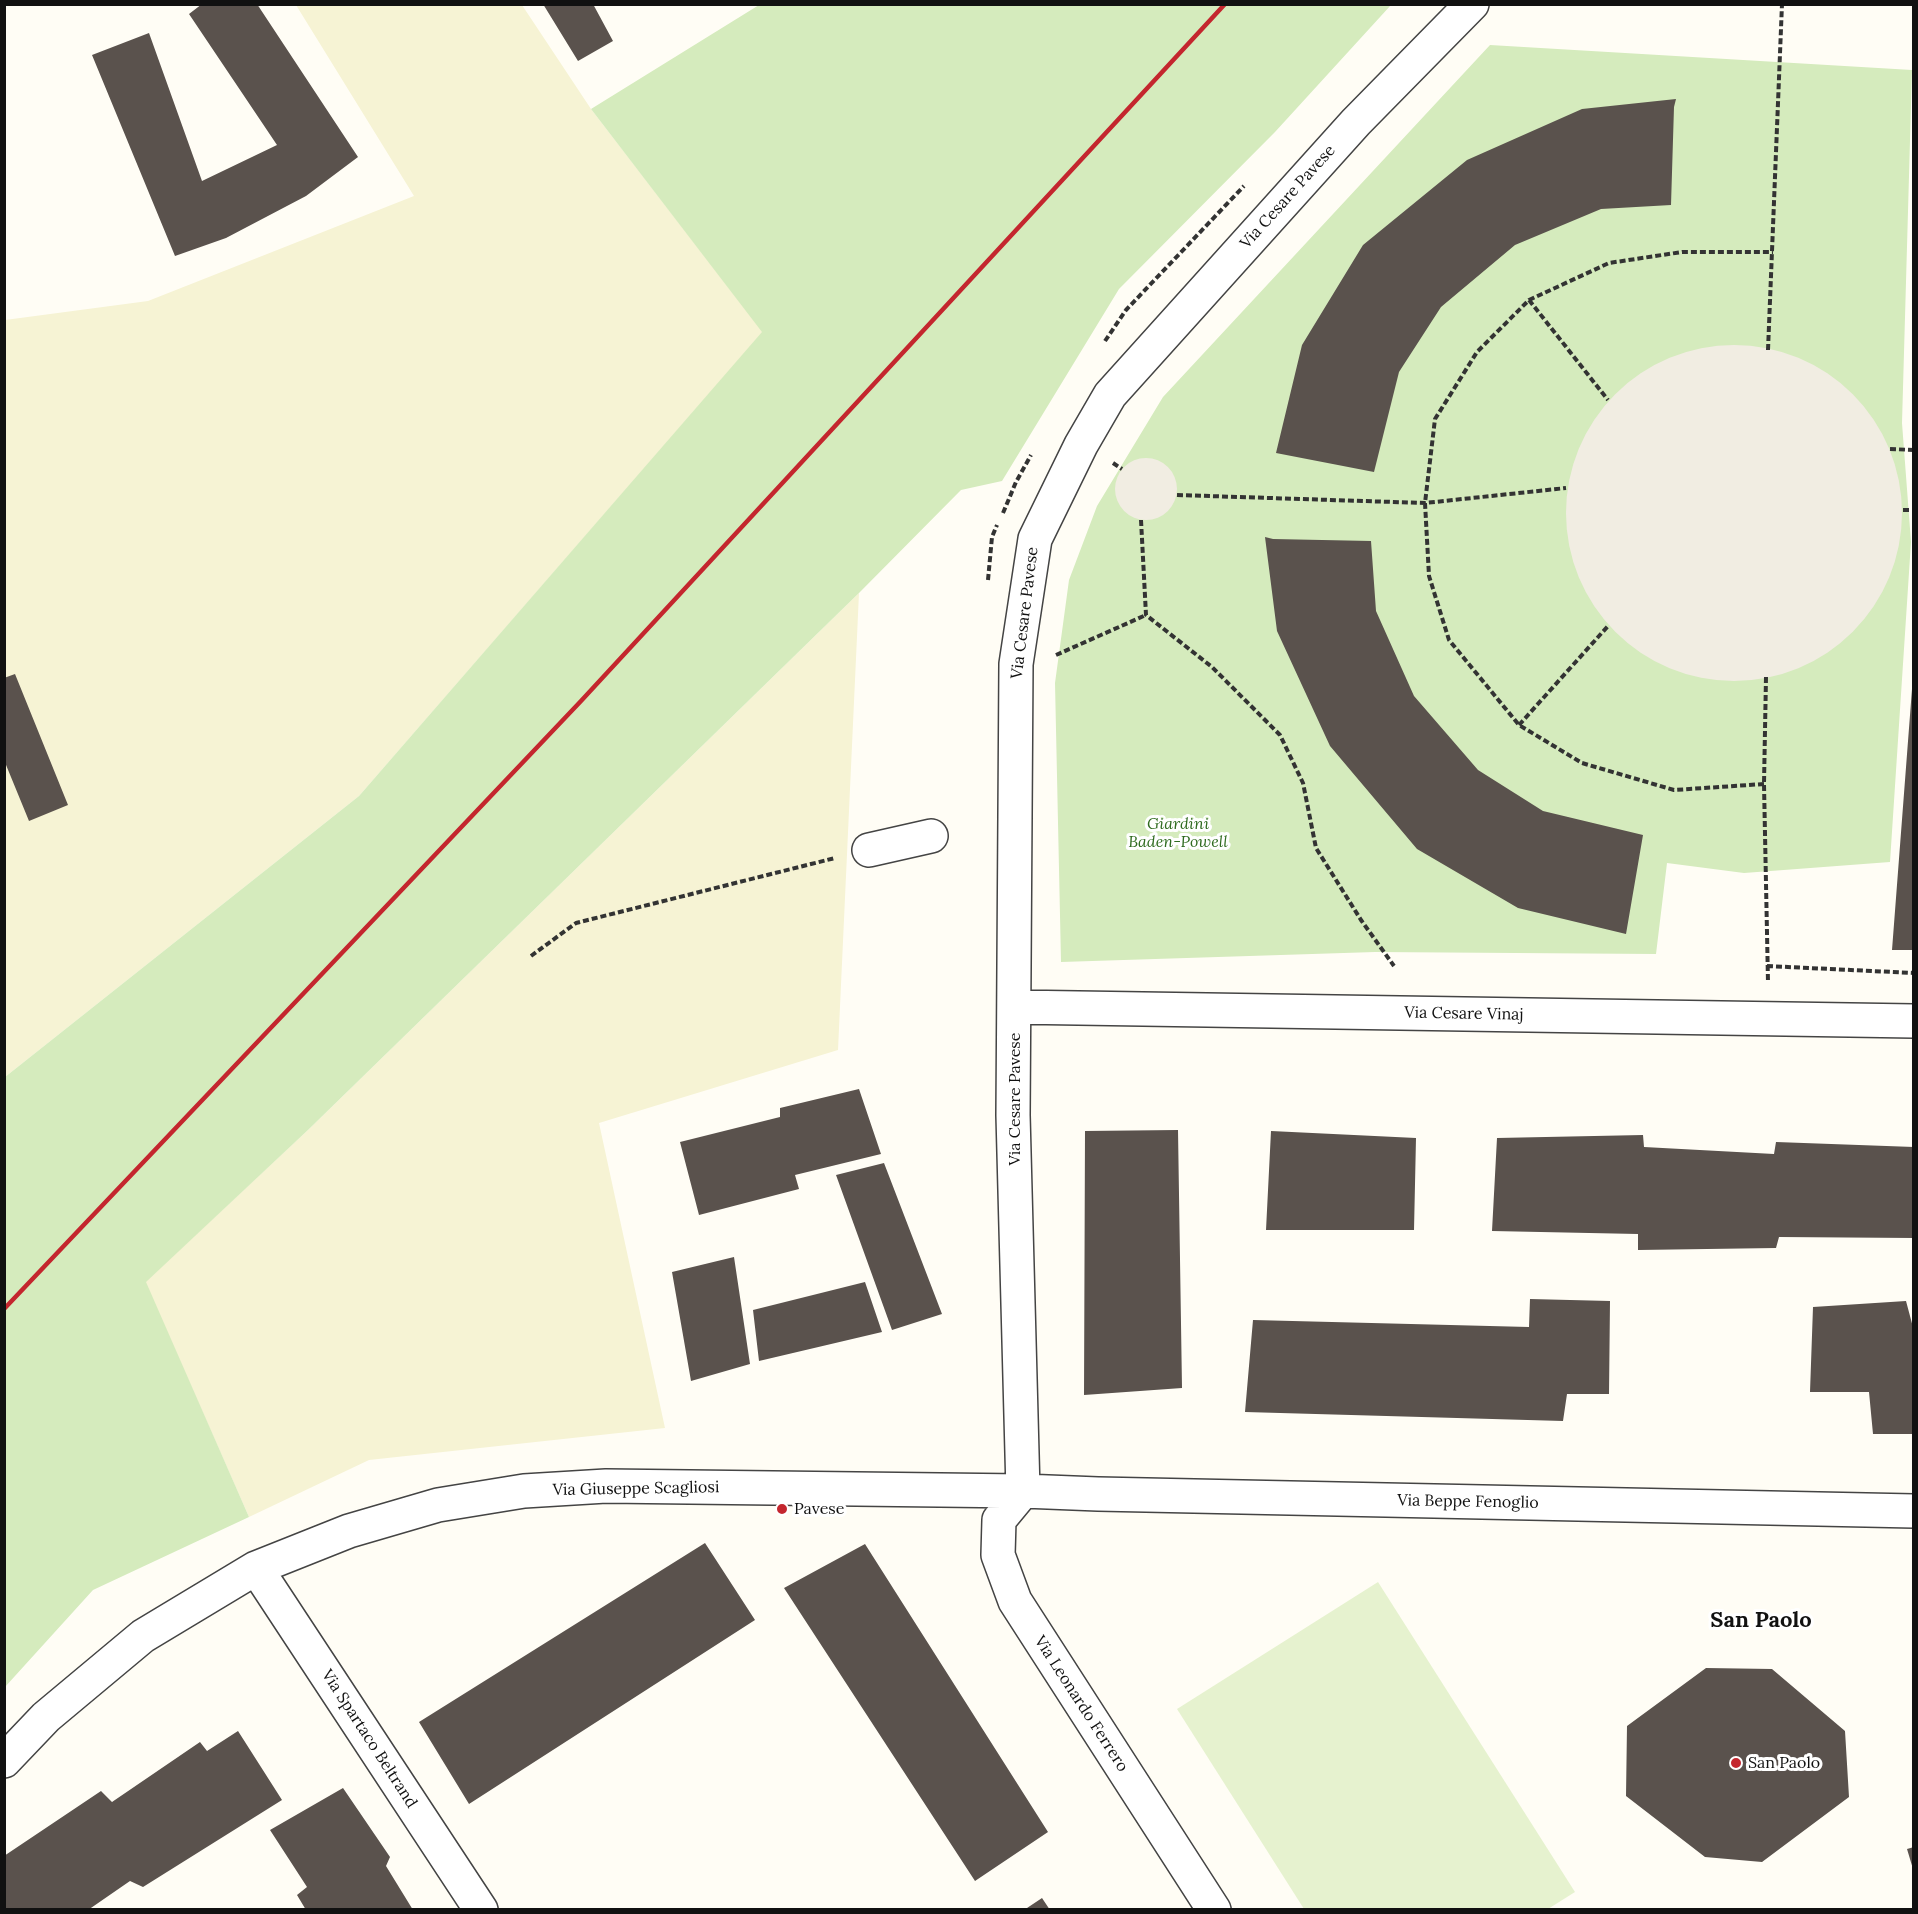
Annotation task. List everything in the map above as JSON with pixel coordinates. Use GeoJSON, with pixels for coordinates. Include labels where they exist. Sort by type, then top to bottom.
{"type":"FeatureCollection","features":[{"type":"Feature","properties":{"kind":"street","name":"Via Cesare Pavese"},"geometry":{"type":"LineString","coordinates":[[1023,1491],[1014,1115],[1016,664],[1035,539],[1081,445],[1110,395],[1356,122],[1472,4]]}},
{"type":"Feature","properties":{"kind":"street"},"geometry":{"type":"LineString","coordinates":[[869,850],[931,836]]}},
{"type":"Feature","properties":{"kind":"street","name":"Via Cesare Vinaj"},"geometry":{"type":"LineString","coordinates":[[1014,1007],[1914,1021]]}},
{"type":"Feature","properties":{"kind":"street","name":"Via Giuseppe Scagliosi"},"geometry":{"type":"LineString","coordinates":[[4,1761],[46,1717],[142,1636],[256,1568],[349,1531],[438,1505],[524,1491],[606,1486],[1023,1491]]}},
{"type":"Feature","properties":{"kind":"street","name":"Via Beppe Fenoglio"},"geometry":{"type":"LineString","coordinates":[[1023,1491],[1914,1511]]}},
{"type":"Feature","properties":{"kind":"street","name":"Via Leonardo Ferrero"},"geometry":{"type":"LineString","coordinates":[[1023,1491],[999,1520],[998,1555],[1015,1601],[1214,1910]]}},
{"type":"Feature","properties":{"kind":"street","name":"Via Spartaco Beltrand"},"geometry":{"type":"LineString","coordinates":[[256,1568],[482,1910]]}},
{"type":"Feature","properties":{"kind":"path"},"geometry":{"type":"LineString","coordinates":[[1768,350],[1782,4]]}},
{"type":"Feature","properties":{"kind":"path"},"geometry":{"type":"LineString","coordinates":[[1764,784],[1674,790],[1582,764],[1519,725],[1449,640],[1429,576],[1425,503],[1435,419],[1477,352],[1528,300],[1609,263],[1682,252],[1773,252]]}},
{"type":"Feature","properties":{"kind":"path"},"geometry":{"type":"LineString","coordinates":[[1528,300],[1608,399]]}},
{"type":"Feature","properties":{"kind":"path"},"geometry":{"type":"LineString","coordinates":[[1890,449],[1914,450]]}},
{"type":"Feature","properties":{"kind":"path"},"geometry":{"type":"LineString","coordinates":[[1177,495],[1425,503],[1566,488]]}},
{"type":"Feature","properties":{"kind":"path"},"geometry":{"type":"LineString","coordinates":[[1903,510],[1914,510]]}},
{"type":"Feature","properties":{"kind":"path"},"geometry":{"type":"LineString","coordinates":[[1141,520],[1146,615],[1212,667],[1280,735],[1303,783],[1316,849],[1361,920],[1394,966]]}},
{"type":"Feature","properties":{"kind":"path"},"geometry":{"type":"LineString","coordinates":[[1048,658],[1146,615]]}},
{"type":"Feature","properties":{"kind":"path"},"geometry":{"type":"LineString","coordinates":[[1519,725],[1608,626]]}},
{"type":"Feature","properties":{"kind":"path"},"geometry":{"type":"LineString","coordinates":[[1766,677],[1764,784],[1768,1018]]}},
{"type":"Feature","properties":{"kind":"path"},"geometry":{"type":"LineString","coordinates":[[531,956],[576,923],[869,850]]}},
{"type":"Feature","properties":{"kind":"path"},"geometry":{"type":"LineString","coordinates":[[1767,966],[1914,973]]}},
{"type":"Feature","properties":{"kind":"shaded area"},"geometry":{"type":"Polygon","coordinates":[[[296,5],[522,5],[591,109],[763,332],[359,796],[5,1077],[5,320],[148,301],[414,196],[296,5]]]}},
{"type":"Feature","properties":{"kind":"shaded area"},"geometry":{"type":"Polygon","coordinates":[[[1734,345],[1767,348],[1798,358],[1827,373],[1853,394],[1874,420],[1889,449],[1899,480],[1902,513],[1899,546],[1889,577],[1874,606],[1853,632],[1827,653],[1798,668],[1767,678],[1734,681],[1701,678],[1670,668],[1641,653],[1615,632],[1594,606],[1579,577],[1569,546],[1566,513],[1569,480],[1579,449],[1594,420],[1615,394],[1641,373],[1670,358],[1701,348],[1734,345]]]}},
{"type":"Feature","properties":{"kind":"shaded area"},"geometry":{"type":"Polygon","coordinates":[[[1140,458],[1152,458],[1168,467],[1175,477],[1177,489],[1175,501],[1168,511],[1152,520],[1140,520],[1129,515],[1120,506],[1115,495],[1115,483],[1120,472],[1129,463],[1140,458]]]}},
{"type":"Feature","properties":{"kind":"shaded area"},"geometry":{"type":"Polygon","coordinates":[[[859,593],[838,1050],[599,1123],[665,1428],[369,1460],[249,1517],[145,1282],[308,1130],[859,593]]]}},
{"type":"Feature","properties":{"kind":"green space"},"geometry":{"type":"Polygon","coordinates":[[[759,5],[1391,5],[1275,132],[1119,289],[1002,481],[961,490],[859,593],[308,1130],[146,1282],[249,1517],[93,1590],[5,1687],[5,1077],[359,796],[762,332],[591,109],[759,5]]]}},
{"type":"Feature","properties":{"kind":"green space","name":"Giardini Baden-Powell"},"geometry":{"type":"Polygon","coordinates":[[[1490,45],[1912,70],[1902,423],[1911,542],[1890,862],[1744,873],[1667,863],[1656,954],[1375,952],[1061,962],[1055,683],[1069,580],[1097,506],[1163,397],[1490,45]]]}},
{"type":"Feature","properties":{"kind":"green space"},"geometry":{"type":"Polygon","coordinates":[[[1378,1582],[1575,1892],[1548,1909],[1304,1909],[1177,1709],[1378,1582]]]}},
{"type":"Feature","properties":{"kind":"building"},"geometry":{"type":"Polygon","coordinates":[[[202,4],[257,4],[358,157],[306,196],[226,238],[175,256],[92,55],[149,33],[202,181],[277,145],[189,14],[202,4]]]}},
{"type":"Feature","properties":{"kind":"building"},"geometry":{"type":"Polygon","coordinates":[[[543,4],[593,4],[613,41],[578,61],[543,4]]]}},
{"type":"Feature","properties":{"kind":"building"},"geometry":{"type":"Polygon","coordinates":[[[1676,99],[1671,205],[1601,209],[1515,245],[1441,307],[1399,372],[1374,472],[1276,453],[1302,345],[1363,245],[1467,160],[1582,109],[1676,99]]]}},
{"type":"Feature","properties":{"kind":"building"},"geometry":{"type":"Polygon","coordinates":[[[1265,537],[1371,541],[1376,611],[1414,696],[1478,770],[1543,811],[1643,835],[1626,934],[1518,908],[1417,849],[1330,746],[1277,631],[1265,537]]]}},
{"type":"Feature","properties":{"kind":"building"},"geometry":{"type":"Polygon","coordinates":[[[15,674],[68,805],[29,821],[4,760],[4,678],[15,674]]]}},
{"type":"Feature","properties":{"kind":"building"},"geometry":{"type":"Polygon","coordinates":[[[1912,689],[1914,689],[1914,950],[1892,950],[1912,689]]]}},
{"type":"Feature","properties":{"kind":"building"},"geometry":{"type":"Polygon","coordinates":[[[859,1089],[881,1154],[795,1175],[799,1189],[699,1215],[680,1142],[780,1117],[780,1108],[859,1089]]]}},
{"type":"Feature","properties":{"kind":"building"},"geometry":{"type":"Polygon","coordinates":[[[1178,1130],[1182,1388],[1084,1395],[1085,1131],[1178,1130]]]}},
{"type":"Feature","properties":{"kind":"building"},"geometry":{"type":"Polygon","coordinates":[[[1271,1131],[1416,1138],[1414,1230],[1266,1230],[1271,1131]]]}},
{"type":"Feature","properties":{"kind":"building"},"geometry":{"type":"Polygon","coordinates":[[[1643,1135],[1644,1147],[1774,1154],[1776,1142],[1914,1147],[1914,1238],[1779,1237],[1776,1248],[1638,1250],[1638,1234],[1492,1231],[1497,1138],[1643,1135]]]}},
{"type":"Feature","properties":{"kind":"building"},"geometry":{"type":"Polygon","coordinates":[[[884,1163],[942,1314],[892,1330],[836,1175],[884,1163]]]}},
{"type":"Feature","properties":{"kind":"building"},"geometry":{"type":"Polygon","coordinates":[[[734,1257],[750,1364],[691,1381],[672,1272],[734,1257]]]}},
{"type":"Feature","properties":{"kind":"building"},"geometry":{"type":"Polygon","coordinates":[[[865,1282],[882,1332],[759,1361],[753,1310],[865,1282]]]}},
{"type":"Feature","properties":{"kind":"building"},"geometry":{"type":"Polygon","coordinates":[[[1530,1299],[1610,1301],[1609,1394],[1567,1394],[1563,1421],[1245,1412],[1253,1320],[1529,1327],[1530,1299]]]}},
{"type":"Feature","properties":{"kind":"building"},"geometry":{"type":"Polygon","coordinates":[[[1906,1301],[1914,1331],[1914,1434],[1873,1434],[1869,1392],[1810,1392],[1813,1307],[1906,1301]]]}},
{"type":"Feature","properties":{"kind":"building"},"geometry":{"type":"Polygon","coordinates":[[[705,1543],[755,1620],[469,1804],[419,1722],[705,1543]]]}},
{"type":"Feature","properties":{"kind":"building"},"geometry":{"type":"Polygon","coordinates":[[[865,1544],[1048,1832],[975,1881],[784,1588],[865,1544]]]}},
{"type":"Feature","properties":{"kind":"building","name":"San Paolo"},"geometry":{"type":"Polygon","coordinates":[[[1706,1668],[1772,1669],[1845,1731],[1849,1797],[1762,1862],[1705,1857],[1626,1796],[1627,1726],[1706,1668]]]}},
{"type":"Feature","properties":{"kind":"building"},"geometry":{"type":"Polygon","coordinates":[[[238,1731],[282,1800],[143,1887],[130,1881],[88,1910],[4,1910],[4,1856],[101,1791],[112,1802],[200,1742],[207,1751],[238,1731]]]}},
{"type":"Feature","properties":{"kind":"building"},"geometry":{"type":"Polygon","coordinates":[[[343,1788],[390,1857],[386,1866],[413,1910],[306,1910],[297,1895],[307,1887],[270,1830],[343,1788]]]}},
{"type":"Feature","properties":{"kind":"building"},"geometry":{"type":"Polygon","coordinates":[[[1914,1847],[1914,1869],[1913,1869],[1907,1849],[1914,1847]]]}},
{"type":"Feature","properties":{"kind":"building"},"geometry":{"type":"Polygon","coordinates":[[[1042,1898],[1050,1910],[1024,1910],[1042,1898]]]}},
{"type":"Feature","properties":{"kind":"railway"},"geometry":{"type":"LineString","coordinates":[[4,1309],[581,701],[1225,4]]}},
{"type":"Feature","properties":{"kind":"place","name":"Pavese"},"geometry":{"type":"Point","coordinates":[782,1509]}},
{"type":"Feature","properties":{"kind":"place","name":"San Paolo"},"geometry":{"type":"Point","coordinates":[1736,1763]}},
{"type":"Feature","properties":{"kind":"district","name":"San Paolo"},"geometry":{"type":"Point","coordinates":[1761,1621]}}]}
